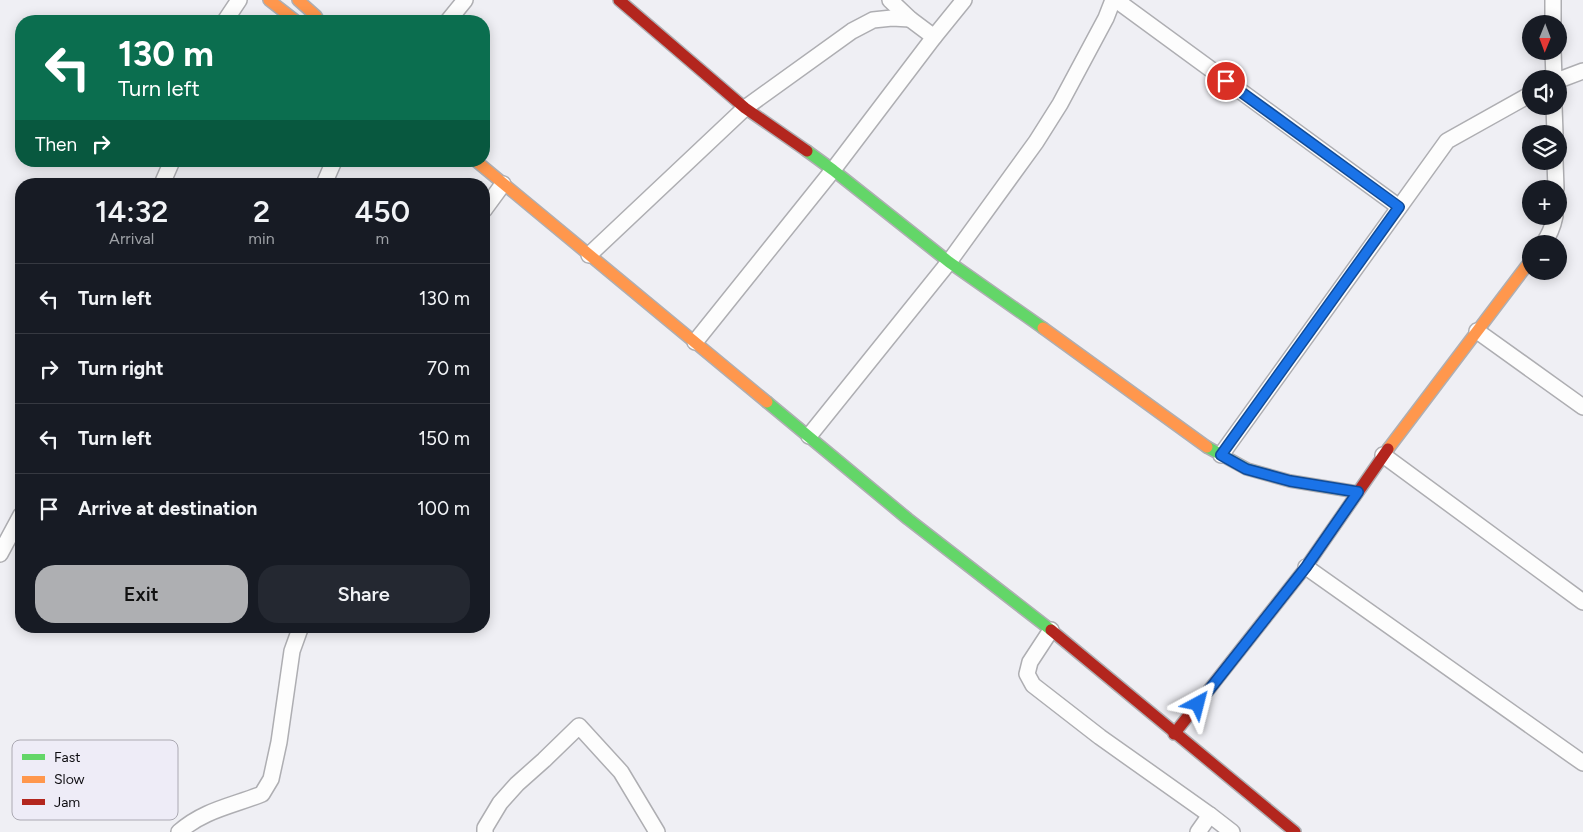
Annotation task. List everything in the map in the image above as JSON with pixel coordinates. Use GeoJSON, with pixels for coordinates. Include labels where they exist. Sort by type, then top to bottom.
{"type":"FeatureCollection","features":[{"type":"Feature","properties":{"kind":"main road"},"geometry":{"type":"LineString","coordinates":[[269,0],[288,15]]}},
{"type":"Feature","properties":{"kind":"main road"},"geometry":{"type":"LineString","coordinates":[[298,0],[315,15]]}},
{"type":"Feature","properties":{"kind":"main road"},"geometry":{"type":"LineString","coordinates":[[619,0],[745,108],[833,170],[949,262],[1027,316],[1208,448],[1255,472],[1290,481],[1358,492]]}},
{"type":"Feature","properties":{"kind":"main road"},"geometry":{"type":"LineString","coordinates":[[483,167],[908,519],[1051,630],[1294,832]]}},
{"type":"Feature","properties":{"kind":"main road"},"geometry":{"type":"LineString","coordinates":[[1174,734],[1306,567],[1383,455],[1522,272]]}},
{"type":"Feature","properties":{"kind":"street"},"geometry":{"type":"LineString","coordinates":[[229,15],[239,0]]}},
{"type":"Feature","properties":{"kind":"street"},"geometry":{"type":"LineString","coordinates":[[453,15],[465,0]]}},
{"type":"Feature","properties":{"kind":"street"},"geometry":{"type":"LineString","coordinates":[[890,0],[910,19],[934,37]]}},
{"type":"Feature","properties":{"kind":"street"},"geometry":{"type":"LineString","coordinates":[[695,342],[833,170],[964,0]]}},
{"type":"Feature","properties":{"kind":"street"},"geometry":{"type":"LineString","coordinates":[[809,436],[949,262],[1036,142],[1060,104],[1114,0],[1399,207]]}},
{"type":"Feature","properties":{"kind":"street"},"geometry":{"type":"LineString","coordinates":[[1553,0],[1553,15]]}},
{"type":"Feature","properties":{"kind":"street"},"geometry":{"type":"LineString","coordinates":[[589,255],[745,108],[852,31],[873,20],[910,19]]}},
{"type":"Feature","properties":{"kind":"street"},"geometry":{"type":"LineString","coordinates":[[1567,77],[1583,71]]}},
{"type":"Feature","properties":{"kind":"street"},"geometry":{"type":"LineString","coordinates":[[1221,455],[1447,141],[1522,99]]}},
{"type":"Feature","properties":{"kind":"street"},"geometry":{"type":"LineString","coordinates":[[490,202],[503,184]]}},
{"type":"Feature","properties":{"kind":"street"},"geometry":{"type":"LineString","coordinates":[[1477,331],[1583,407]]}},
{"type":"Feature","properties":{"kind":"street"},"geometry":{"type":"LineString","coordinates":[[1383,455],[1583,602]]}},
{"type":"Feature","properties":{"kind":"street"},"geometry":{"type":"LineString","coordinates":[[0,554],[15,526]]}},
{"type":"Feature","properties":{"kind":"street"},"geometry":{"type":"LineString","coordinates":[[1306,567],[1583,763]]}},
{"type":"Feature","properties":{"kind":"street"},"geometry":{"type":"LineString","coordinates":[[1051,630],[1030,662],[1028,674],[1033,685],[1100,737],[1232,832]]}},
{"type":"Feature","properties":{"kind":"street"},"geometry":{"type":"LineString","coordinates":[[179,832],[187,825],[216,809],[262,794],[271,779],[292,652],[299,633]]}},
{"type":"Feature","properties":{"kind":"street"},"geometry":{"type":"LineString","coordinates":[[485,832],[500,803],[517,784],[579,726],[621,772],[657,832]]}},
{"type":"Feature","properties":{"kind":"street"},"geometry":{"type":"LineString","coordinates":[[1198,832],[1210,815]]}},
{"type":"Feature","properties":{"kind":"traffic: fast"},"geometry":{"type":"LineString","coordinates":[[807,151],[949,262],[1043,328]]}},
{"type":"Feature","properties":{"kind":"traffic: fast"},"geometry":{"type":"LineString","coordinates":[[767,402],[908,519],[1051,630]]}},
{"type":"Feature","properties":{"kind":"traffic: fast"},"geometry":{"type":"LineString","coordinates":[[1207,447],[1247,469],[1290,481],[1357,492]]}},
{"type":"Feature","properties":{"kind":"traffic: slow"},"geometry":{"type":"LineString","coordinates":[[269,0],[288,15]]}},
{"type":"Feature","properties":{"kind":"traffic: slow"},"geometry":{"type":"LineString","coordinates":[[298,0],[315,15]]}},
{"type":"Feature","properties":{"kind":"traffic: slow"},"geometry":{"type":"LineString","coordinates":[[483,167],[767,402]]}},
{"type":"Feature","properties":{"kind":"traffic: slow"},"geometry":{"type":"LineString","coordinates":[[1388,449],[1522,272]]}},
{"type":"Feature","properties":{"kind":"traffic: slow"},"geometry":{"type":"LineString","coordinates":[[1043,328],[1207,447]]}},
{"type":"Feature","properties":{"kind":"traffic: jam"},"geometry":{"type":"LineString","coordinates":[[619,0],[745,108],[807,151]]}},
{"type":"Feature","properties":{"kind":"traffic: jam"},"geometry":{"type":"LineString","coordinates":[[1174,734],[1306,567],[1388,449]]}},
{"type":"Feature","properties":{"kind":"traffic: jam"},"geometry":{"type":"LineString","coordinates":[[1051,630],[1295,832]]}},
{"type":"Feature","properties":{"kind":"route"},"geometry":{"type":"LineString","coordinates":[[1198,704],[1306,567],[1358,492],[1290,481],[1246,469],[1221,455],[1399,207],[1226,81]]}}]}
